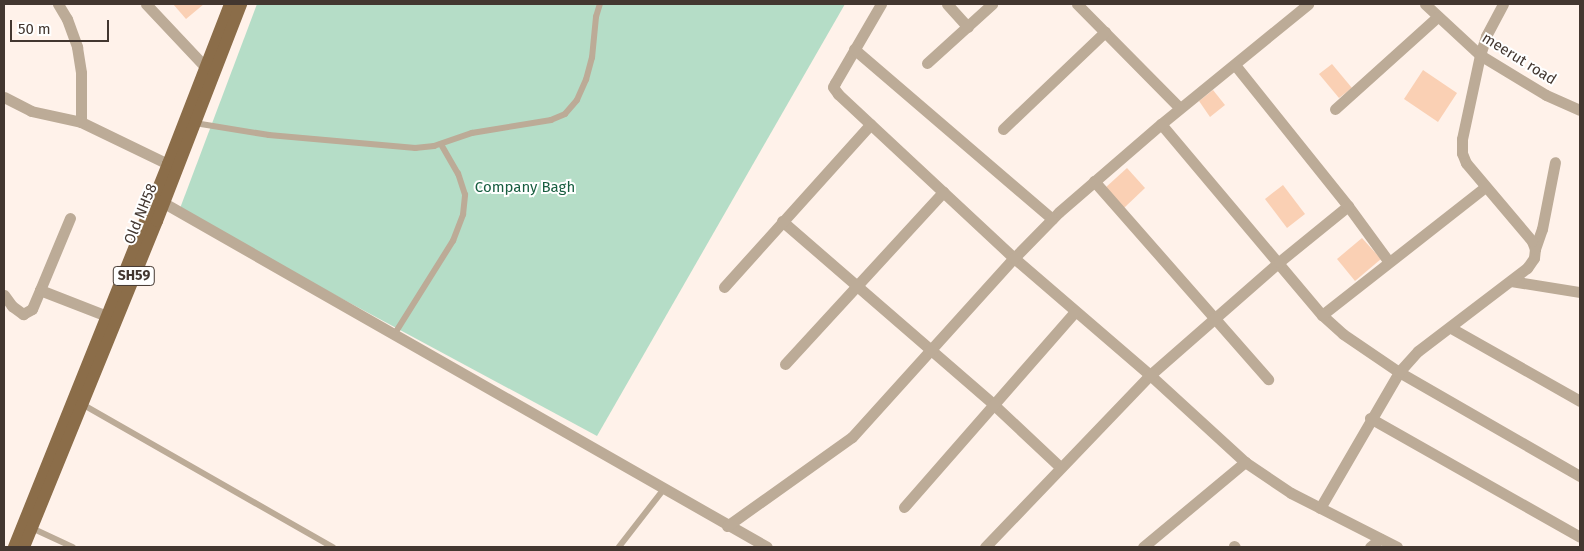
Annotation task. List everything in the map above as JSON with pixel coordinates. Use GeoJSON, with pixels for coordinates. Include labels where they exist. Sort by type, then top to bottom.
{"type":"FeatureCollection","features":[{"type":"Feature","properties":{"kind":"main road","name":"Old NH58"},"geometry":{"type":"LineString","coordinates":[[14,547],[107,316],[117,304],[164,202],[173,167],[195,123],[230,4]]}},
{"type":"Feature","properties":{"kind":"main road","name":"Old NH58"},"geometry":{"type":"LineString","coordinates":[[24,547],[82,404],[117,304],[173,167],[209,72],[241,4]]}},
{"type":"Feature","properties":{"kind":"street"},"geometry":{"type":"LineString","coordinates":[[58,4],[67,19],[77,47],[81,73],[81,122]]}},
{"type":"Feature","properties":{"kind":"street"},"geometry":{"type":"LineString","coordinates":[[146,4],[209,72]]}},
{"type":"Feature","properties":{"kind":"street"},"geometry":{"type":"LineString","coordinates":[[881,4],[833,87],[838,94],[1014,258],[1150,375],[1245,462],[1278,485],[1380,540],[1398,547]]}},
{"type":"Feature","properties":{"kind":"street"},"geometry":{"type":"LineString","coordinates":[[947,4],[968,26]]}},
{"type":"Feature","properties":{"kind":"street"},"geometry":{"type":"LineString","coordinates":[[927,63],[992,4]]}},
{"type":"Feature","properties":{"kind":"street"},"geometry":{"type":"LineString","coordinates":[[1077,4],[1180,108]]}},
{"type":"Feature","properties":{"kind":"street"},"geometry":{"type":"LineString","coordinates":[[727,526],[852,438],[1014,258],[1052,219],[1180,108],[1308,4]]}},
{"type":"Feature","properties":{"kind":"street","name":"meerut road"},"geometry":{"type":"LineString","coordinates":[[1425,4],[1480,55],[1546,95],[1580,110]]}},
{"type":"Feature","properties":{"kind":"street"},"geometry":{"type":"LineString","coordinates":[[1503,4],[1486,36],[1480,55],[1461,146],[1466,163],[1528,235],[1535,249]]}},
{"type":"Feature","properties":{"kind":"street"},"geometry":{"type":"LineString","coordinates":[[1335,109],[1437,17]]}},
{"type":"Feature","properties":{"kind":"street"},"geometry":{"type":"LineString","coordinates":[[1003,129],[1105,32]]}},
{"type":"Feature","properties":{"kind":"street"},"geometry":{"type":"LineString","coordinates":[[854,49],[1052,219]]}},
{"type":"Feature","properties":{"kind":"street"},"geometry":{"type":"LineString","coordinates":[[1235,65],[1348,206],[1389,262]]}},
{"type":"Feature","properties":{"kind":"street"},"geometry":{"type":"LineString","coordinates":[[4,97],[32,111],[81,122],[173,167]]}},
{"type":"Feature","properties":{"kind":"street"},"geometry":{"type":"LineString","coordinates":[[724,287],[871,124]]}},
{"type":"Feature","properties":{"kind":"street"},"geometry":{"type":"LineString","coordinates":[[1161,124],[1322,315],[1363,350],[1580,476]]}},
{"type":"Feature","properties":{"kind":"street"},"geometry":{"type":"LineString","coordinates":[[1320,508],[1370,418],[1399,372],[1418,352],[1527,268],[1534,258],[1542,229],[1555,162]]}},
{"type":"Feature","properties":{"kind":"street"},"geometry":{"type":"LineString","coordinates":[[1094,181],[1268,379]]}},
{"type":"Feature","properties":{"kind":"street"},"geometry":{"type":"LineString","coordinates":[[1322,315],[1486,186]]}},
{"type":"Feature","properties":{"kind":"street"},"geometry":{"type":"LineString","coordinates":[[785,364],[943,192]]}},
{"type":"Feature","properties":{"kind":"street"},"geometry":{"type":"LineString","coordinates":[[164,202],[664,490],[767,547]]}},
{"type":"Feature","properties":{"kind":"street"},"geometry":{"type":"LineString","coordinates":[[985,547],[1060,466],[1150,375],[1279,262],[1348,206]]}},
{"type":"Feature","properties":{"kind":"street"},"geometry":{"type":"LineString","coordinates":[[4,295],[12,306],[23,314],[32,309],[70,218]]}},
{"type":"Feature","properties":{"kind":"street"},"geometry":{"type":"LineString","coordinates":[[782,221],[993,404],[1060,466]]}},
{"type":"Feature","properties":{"kind":"street"},"geometry":{"type":"LineString","coordinates":[[1511,281],[1580,292]]}},
{"type":"Feature","properties":{"kind":"street"},"geometry":{"type":"LineString","coordinates":[[40,290],[107,316]]}},
{"type":"Feature","properties":{"kind":"street"},"geometry":{"type":"LineString","coordinates":[[904,507],[1075,312]]}},
{"type":"Feature","properties":{"kind":"street"},"geometry":{"type":"LineString","coordinates":[[1451,328],[1580,401]]}},
{"type":"Feature","properties":{"kind":"street"},"geometry":{"type":"LineString","coordinates":[[1370,418],[1580,538]]}},
{"type":"Feature","properties":{"kind":"street"},"geometry":{"type":"LineString","coordinates":[[1143,547],[1245,462]]}},
{"type":"Feature","properties":{"kind":"street"},"geometry":{"type":"LineString","coordinates":[[1370,547],[1380,540]]}},
{"type":"Feature","properties":{"kind":"lane"},"geometry":{"type":"LineString","coordinates":[[195,123],[269,134],[415,148],[441,144],[472,133],[551,120],[565,114],[577,100],[586,80],[592,58],[596,17],[600,4]]}},
{"type":"Feature","properties":{"kind":"lane"},"geometry":{"type":"LineString","coordinates":[[394,335],[453,241],[463,215],[465,195],[458,174],[441,144]]}},
{"type":"Feature","properties":{"kind":"lane"},"geometry":{"type":"LineString","coordinates":[[82,404],[333,547]]}},
{"type":"Feature","properties":{"kind":"lane"},"geometry":{"type":"LineString","coordinates":[[619,547],[664,490]]}},
{"type":"Feature","properties":{"kind":"lane"},"geometry":{"type":"LineString","coordinates":[[32,528],[73,547]]}},
{"type":"Feature","properties":{"kind":"green space","name":"Company Bagh"},"geometry":{"type":"Polygon","coordinates":[[[257,4],[845,4],[597,436],[179,211],[257,4]]]}},
{"type":"Feature","properties":{"kind":"building"},"geometry":{"type":"Polygon","coordinates":[[[173,4],[204,4],[186,19],[173,4]]]}},
{"type":"Feature","properties":{"kind":"building"},"geometry":{"type":"Polygon","coordinates":[[[1332,64],[1352,88],[1339,98],[1319,74],[1332,64]]]}},
{"type":"Feature","properties":{"kind":"building"},"geometry":{"type":"Polygon","coordinates":[[[1423,70],[1457,93],[1438,122],[1404,99],[1423,70]]]}},
{"type":"Feature","properties":{"kind":"building"},"geometry":{"type":"Polygon","coordinates":[[[1213,90],[1225,105],[1210,117],[1199,101],[1213,90]]]}},
{"type":"Feature","properties":{"kind":"building"},"geometry":{"type":"Polygon","coordinates":[[[1127,168],[1145,188],[1124,208],[1105,188],[1127,168]]]}},
{"type":"Feature","properties":{"kind":"building"},"geometry":{"type":"Polygon","coordinates":[[[1283,185],[1305,214],[1287,228],[1265,199],[1283,185]]]}},
{"type":"Feature","properties":{"kind":"building"},"geometry":{"type":"Polygon","coordinates":[[[1362,238],[1381,259],[1355,281],[1337,259],[1362,238]]]}}]}
